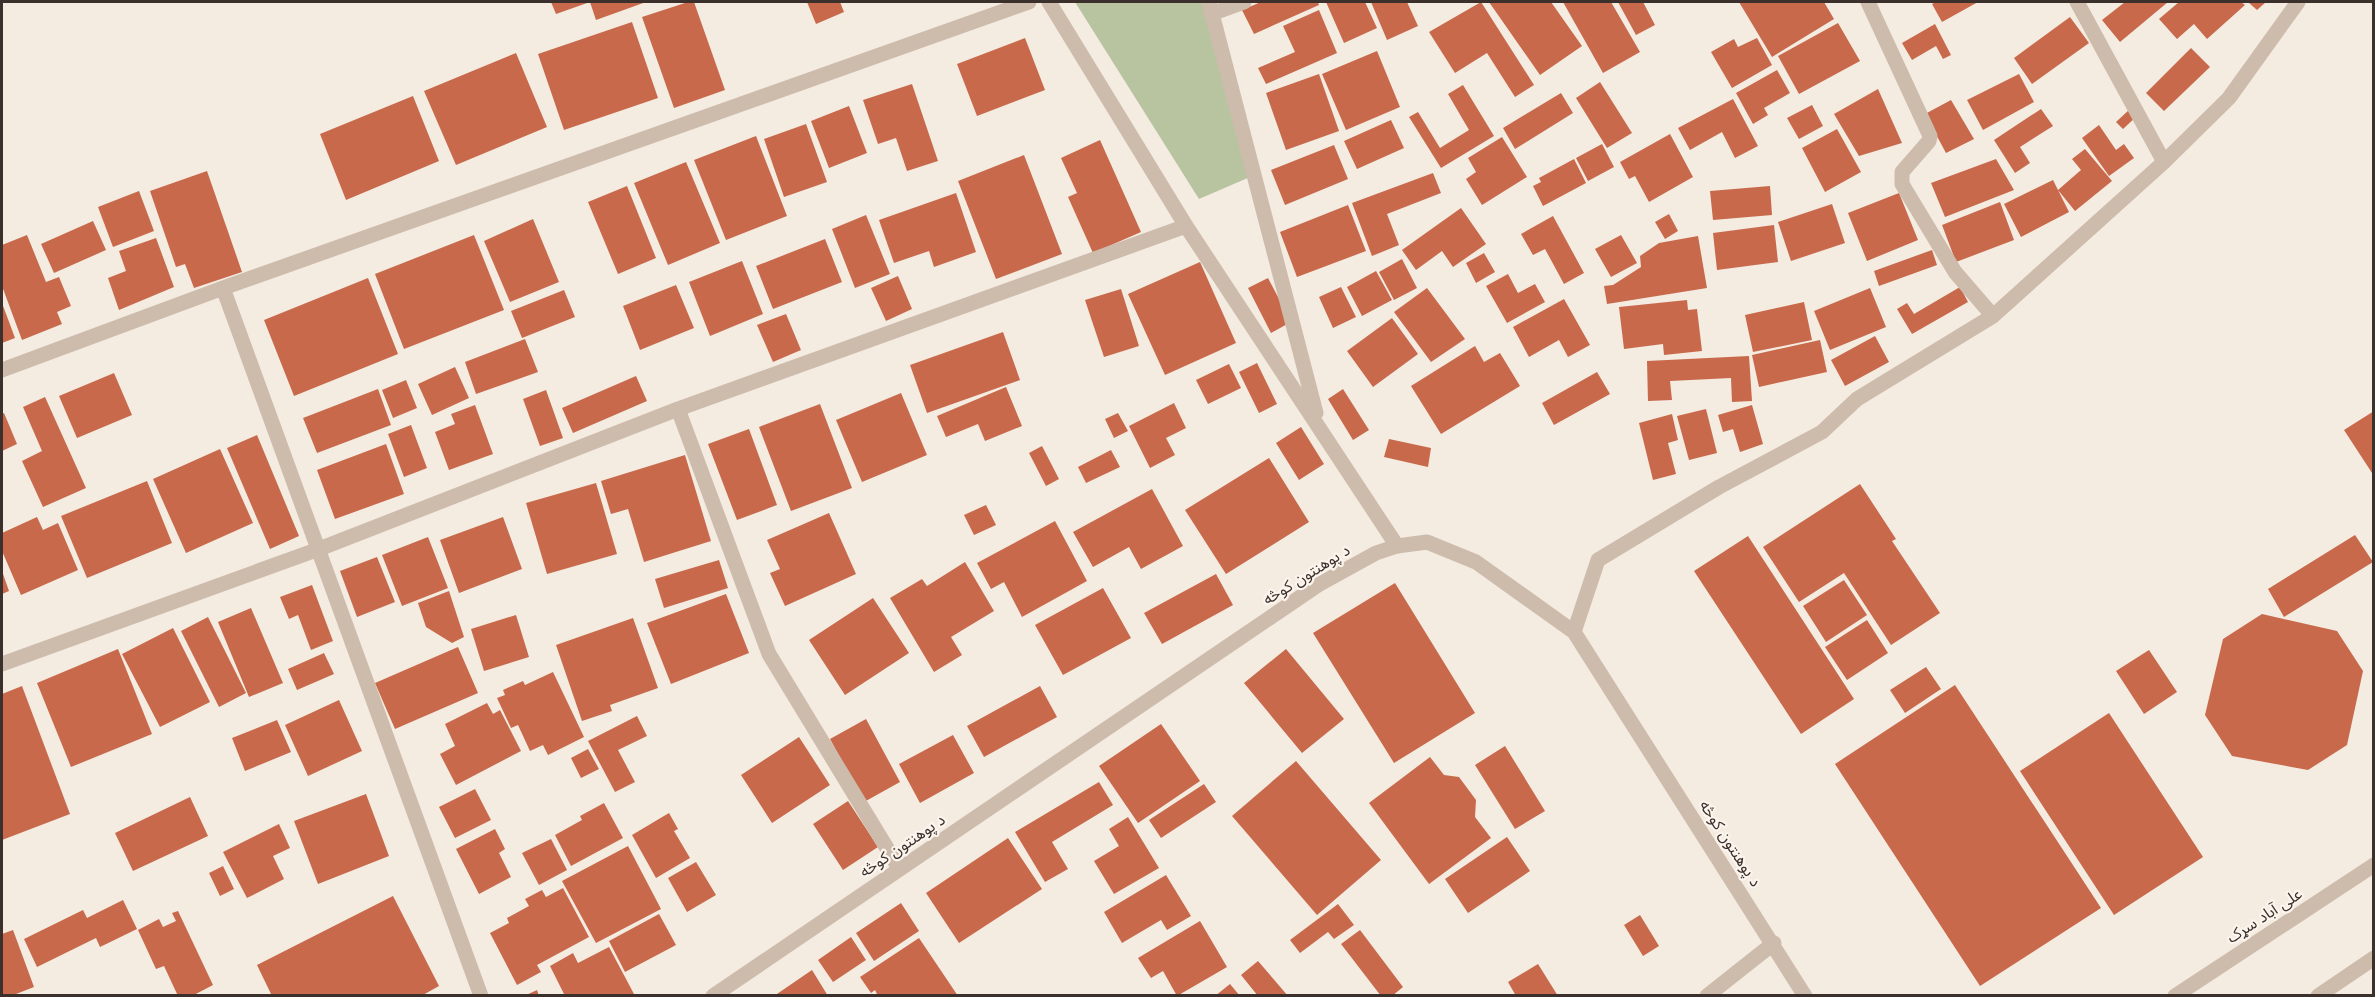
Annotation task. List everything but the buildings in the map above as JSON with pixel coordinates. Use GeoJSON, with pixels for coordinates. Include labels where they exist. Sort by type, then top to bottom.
{"type":"FeatureCollection","features":[{"type":"Feature","properties":{"kind":"street"},"geometry":{"type":"LineString","coordinates":[[2,370],[224,288],[1029,2]]}},
{"type":"Feature","properties":{"kind":"street"},"geometry":{"type":"LineString","coordinates":[[1049,2],[1186,226],[1397,546]]}},
{"type":"Feature","properties":{"kind":"street"},"geometry":{"type":"LineString","coordinates":[[1244,2],[1210,8],[1319,425]]}},
{"type":"Feature","properties":{"kind":"street"},"geometry":{"type":"LineString","coordinates":[[1868,2],[1930,139],[1902,172],[1902,184],[1955,272],[1993,316]]}},
{"type":"Feature","properties":{"kind":"street"},"geometry":{"type":"LineString","coordinates":[[2077,2],[2164,162]]}},
{"type":"Feature","properties":{"kind":"street"},"geometry":{"type":"LineString","coordinates":[[1574,632],[1598,560],[1719,487],[1822,432],[1857,399],[1993,316],[2164,162],[2229,98],[2298,2]]}},
{"type":"Feature","properties":{"kind":"street"},"geometry":{"type":"LineString","coordinates":[[2,664],[319,549],[678,409],[1186,226]]}},
{"type":"Feature","properties":{"kind":"street"},"geometry":{"type":"LineString","coordinates":[[224,288],[481,996]]}},
{"type":"Feature","properties":{"kind":"street"},"geometry":{"type":"LineString","coordinates":[[678,409],[770,654],[899,868]]}},
{"type":"Feature","properties":{"kind":"street","name":"د پوهنتون کوڅه"},"geometry":{"type":"LineString","coordinates":[[713,996],[1318,585],[1376,553],[1397,546],[1427,542],[1476,562],[1574,632],[1774,943],[1805,996]]}},
{"type":"Feature","properties":{"kind":"street","name":"علی آباد سړک"},"geometry":{"type":"LineString","coordinates":[[2175,996],[2373,865]]}},
{"type":"Feature","properties":{"kind":"street"},"geometry":{"type":"LineString","coordinates":[[1707,996],[1774,943]]}},
{"type":"Feature","properties":{"kind":"street"},"geometry":{"type":"LineString","coordinates":[[2318,996],[2373,958]]}},
{"type":"Feature","properties":{"kind":"green space"},"geometry":{"type":"Polygon","coordinates":[[[1075,2],[1214,2],[1250,177],[1199,199],[1075,2]]]}}]}
